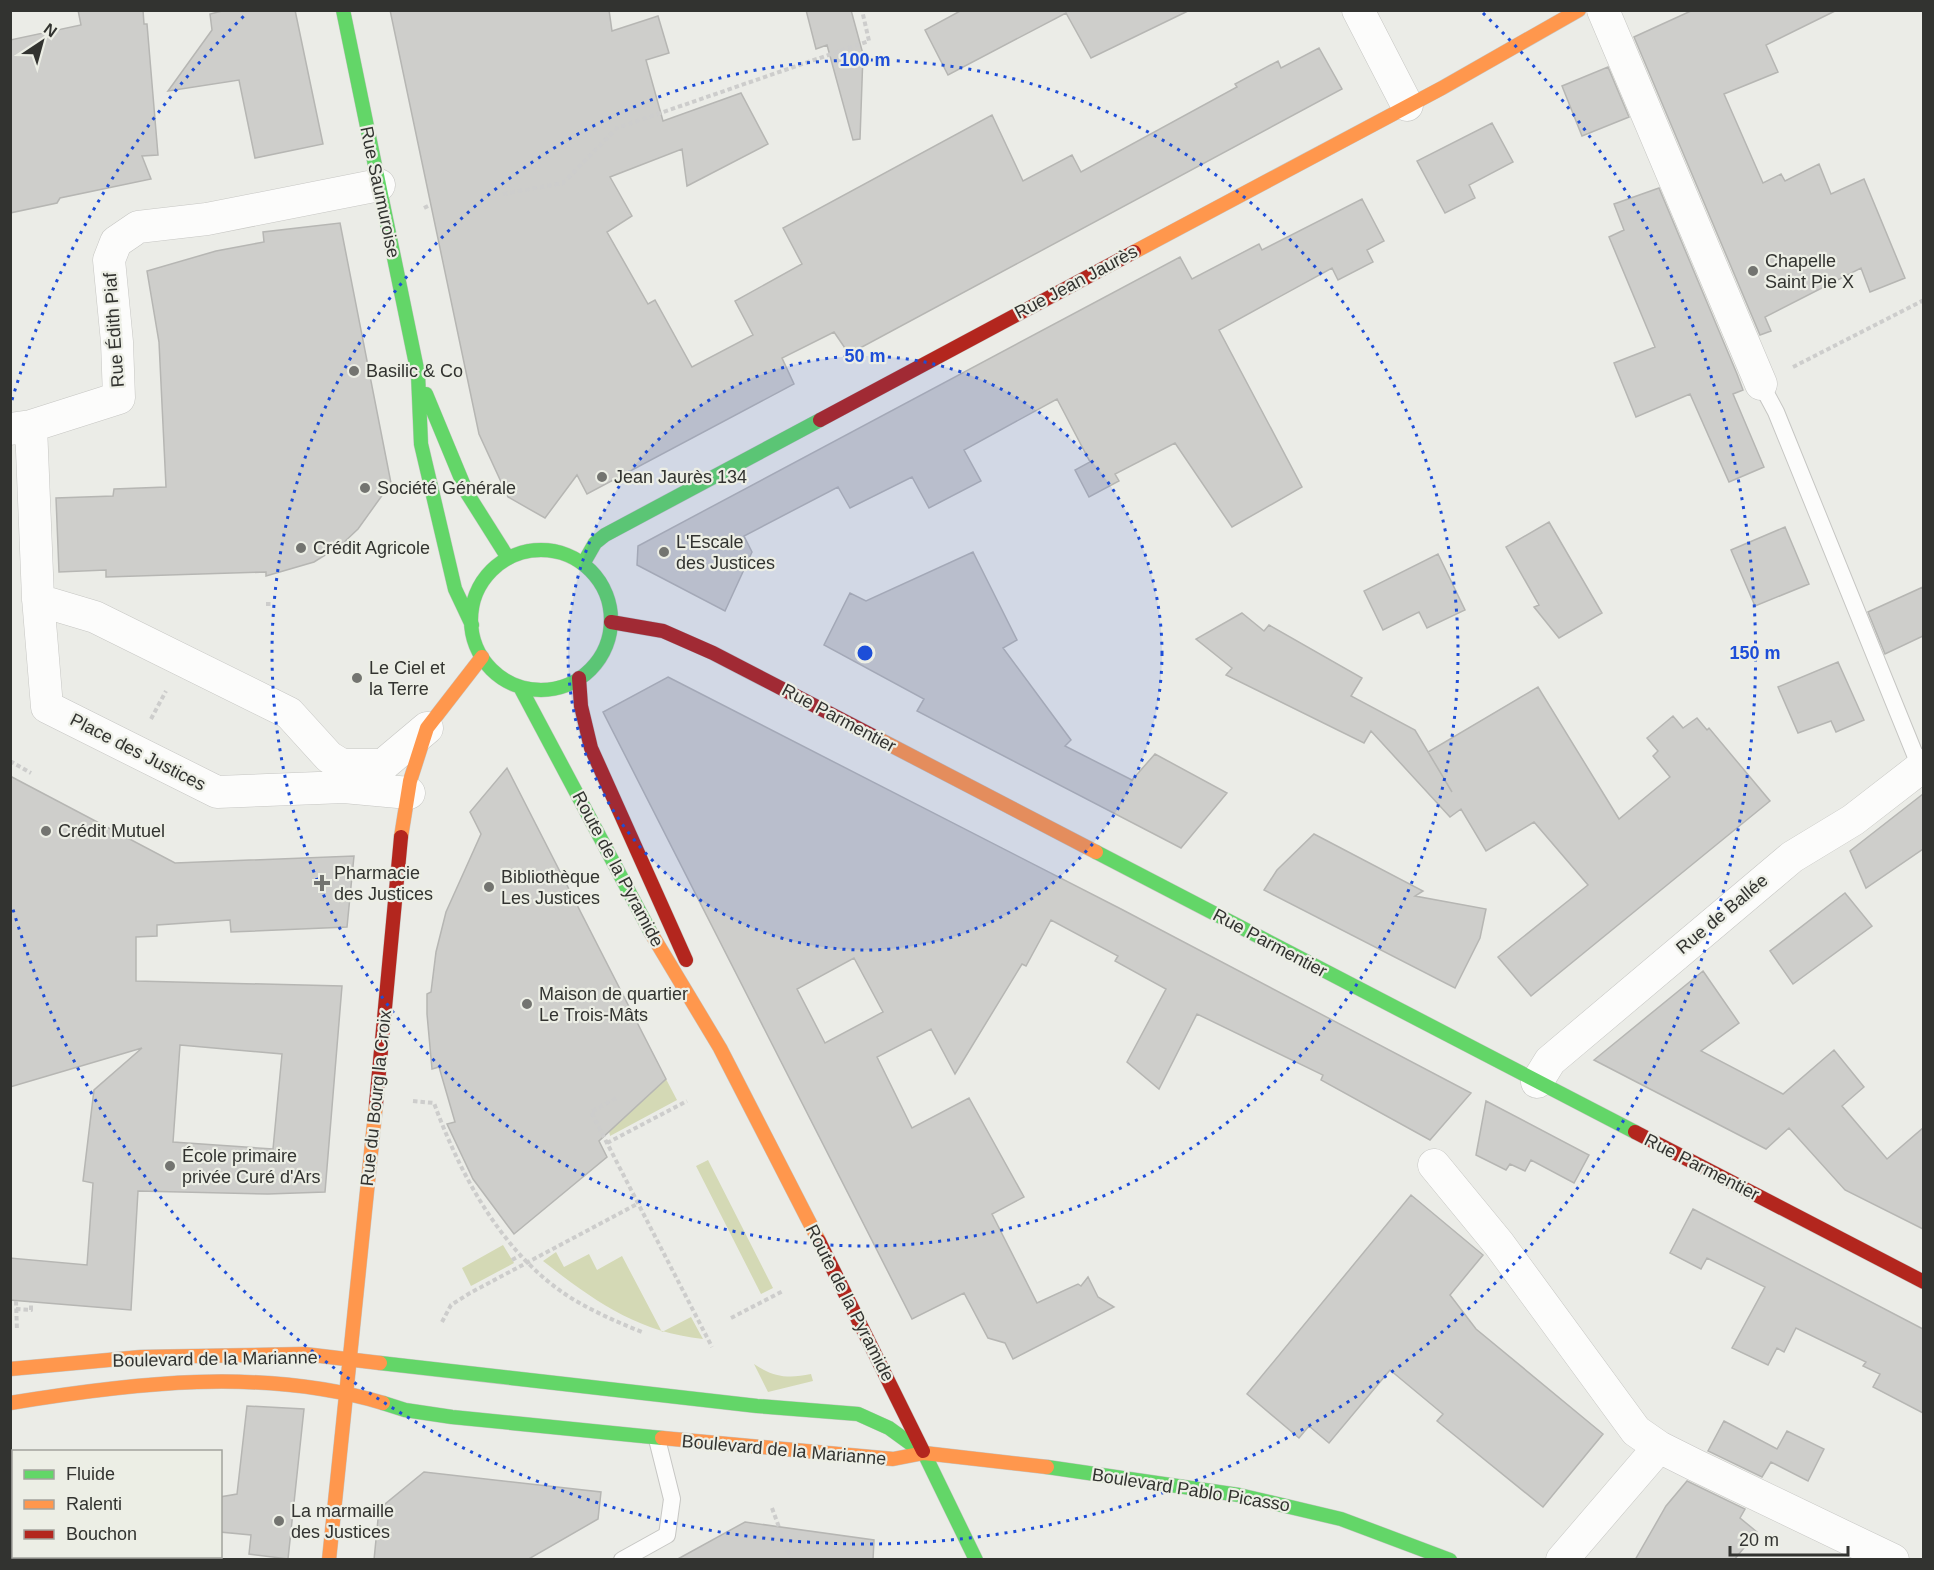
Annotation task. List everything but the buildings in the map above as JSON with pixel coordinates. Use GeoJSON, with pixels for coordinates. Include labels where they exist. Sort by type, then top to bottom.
{"type":"FeatureCollection","features":[{"type":"Feature","properties":{"kind":"street","name":"Rue Saumuroise"},"geometry":{"type":"LineString","coordinates":[[343,10],[418,374],[421,444],[427,473],[455,589],[472,625]]}},
{"type":"Feature","properties":{"kind":"street"},"geometry":{"type":"LineString","coordinates":[[1358,10],[1407,105]]}},
{"type":"Feature","properties":{"kind":"street","name":"Rue Jean Jaurès"},"geometry":{"type":"LineString","coordinates":[[583,564],[595,543],[605,535],[1407,105],[1579,10]]}},
{"type":"Feature","properties":{"kind":"street"},"geometry":{"type":"LineString","coordinates":[[1603,10],[1761,384]]}},
{"type":"Feature","properties":{"kind":"street","name":"Rue Édith Piaf"},"geometry":{"type":"LineString","coordinates":[[21,428],[119,398],[117,342],[109,260],[116,242],[138,227],[207,219],[379,185]]}},
{"type":"Feature","properties":{"kind":"street","name":"Rue Saumuroise"},"geometry":{"type":"LineString","coordinates":[[418,374],[467,494],[508,558]]}},
{"type":"Feature","properties":{"kind":"street","name":"Place des Justices"},"geometry":{"type":"LineString","coordinates":[[21,428],[47,707],[217,792],[344,787],[409,793]]}},
{"type":"Feature","properties":{"kind":"street"},"geometry":{"type":"LineString","coordinates":[[546,550],[565,555],[583,564],[606,593],[611,622],[608,641],[600,658],[579,678],[551,689],[520,687],[495,672],[482,657],[473,636],[472,625],[472,612],[480,586],[488,575],[508,558],[526,552],[546,550]]}},
{"type":"Feature","properties":{"kind":"street"},"geometry":{"type":"LineString","coordinates":[[38,600],[95,617],[289,713],[329,758],[342,765],[383,765],[427,728]]}},
{"type":"Feature","properties":{"kind":"street","name":"Rue Parmentier"},"geometry":{"type":"LineString","coordinates":[[611,622],[663,631],[713,653],[1923,1282]]}},
{"type":"Feature","properties":{"kind":"street","name":"Rue du Bourg la Croix"},"geometry":{"type":"LineString","coordinates":[[329,1560],[353,1362],[359,1269],[401,833],[410,780],[427,728],[482,657]]}},
{"type":"Feature","properties":{"kind":"street","name":"Route de la Pyramide"},"geometry":{"type":"LineString","coordinates":[[579,678],[581,706],[591,748],[676,933],[720,1048]]}},
{"type":"Feature","properties":{"kind":"street","name":"Route de la Pyramide"},"geometry":{"type":"LineString","coordinates":[[520,687],[656,943],[720,1048],[862,1325],[976,1560]]}},
{"type":"Feature","properties":{"kind":"street","name":"Rue de Ballée"},"geometry":{"type":"LineString","coordinates":[[1537,1082],[1550,1061],[1727,909],[1792,857],[1853,820],[1922,766]]}},
{"type":"Feature","properties":{"kind":"street"},"geometry":{"type":"LineString","coordinates":[[1434,1165],[1498,1244],[1624,1419],[1636,1431],[1659,1447],[1893,1560]]}},
{"type":"Feature","properties":{"kind":"street","name":"Boulevard de la Marianne"},"geometry":{"type":"LineString","coordinates":[[10,1369],[141,1357],[304,1354],[353,1362],[858,1414],[889,1428],[924,1454]]}},
{"type":"Feature","properties":{"kind":"street","name":"Boulevard de la Marianne"},"geometry":{"type":"LineString","coordinates":[[10,1403],[106,1388],[218,1382],[299,1384],[349,1393],[405,1410],[657,1439],[893,1459],[924,1454]]}},
{"type":"Feature","properties":{"kind":"street"},"geometry":{"type":"LineString","coordinates":[[1562,1560],[1659,1447]]}},
{"type":"Feature","properties":{"kind":"street","name":"Boulevard Pablo Picasso"},"geometry":{"type":"LineString","coordinates":[[924,1454],[1064,1469],[1265,1500],[1365,1526],[1450,1560]]}},
{"type":"Feature","properties":{"kind":"lane"},"geometry":{"type":"LineString","coordinates":[[1761,384],[1776,412],[1922,766]]}},
{"type":"Feature","properties":{"kind":"lane"},"geometry":{"type":"LineString","coordinates":[[622,1560],[667,1535],[672,1499],[657,1439]]}},
{"type":"Feature","properties":{"kind":"path"},"geometry":{"type":"LineString","coordinates":[[502,194],[563,183],[617,128],[869,41],[862,10]]}},
{"type":"Feature","properties":{"kind":"path"},"geometry":{"type":"LineString","coordinates":[[424,208],[430,205]]}},
{"type":"Feature","properties":{"kind":"path"},"geometry":{"type":"LineString","coordinates":[[1761,384],[1923,300]]}},
{"type":"Feature","properties":{"kind":"path"},"geometry":{"type":"LineString","coordinates":[[266,604],[273,604]]}},
{"type":"Feature","properties":{"kind":"path"},"geometry":{"type":"LineString","coordinates":[[147,725],[168,687]]}},
{"type":"Feature","properties":{"kind":"path"},"geometry":{"type":"LineString","coordinates":[[10,761],[31,773]]}},
{"type":"Feature","properties":{"kind":"path"},"geometry":{"type":"LineString","coordinates":[[616,1098],[591,1112],[712,1347]]}},
{"type":"Feature","properties":{"kind":"path"},"geometry":{"type":"LineString","coordinates":[[412,1101],[434,1102],[444,1131],[472,1188],[521,1255],[574,1300],[642,1332]]}},
{"type":"Feature","properties":{"kind":"path"},"geometry":{"type":"LineString","coordinates":[[608,1143],[687,1101]]}},
{"type":"Feature","properties":{"kind":"path"},"geometry":{"type":"LineString","coordinates":[[442,1322],[452,1305],[639,1203]]}},
{"type":"Feature","properties":{"kind":"path"},"geometry":{"type":"LineString","coordinates":[[512,1260],[521,1255]]}},
{"type":"Feature","properties":{"kind":"path"},"geometry":{"type":"LineString","coordinates":[[731,1318],[783,1292]]}},
{"type":"Feature","properties":{"kind":"path"},"geometry":{"type":"LineString","coordinates":[[16,1301],[17,1331]]}},
{"type":"Feature","properties":{"kind":"path"},"geometry":{"type":"LineString","coordinates":[[16,1309],[31,1310],[31,1302]]}},
{"type":"Feature","properties":{"kind":"path"},"geometry":{"type":"LineString","coordinates":[[772,1508],[791,1560]]}},
{"type":"Feature","properties":{"kind":"green space"},"geometry":{"type":"Polygon","coordinates":[[[666,1079],[677,1100],[610,1136],[607,1119],[666,1079]]]}},
{"type":"Feature","properties":{"kind":"green space"},"geometry":{"type":"Polygon","coordinates":[[[708,1160],[773,1288],[761,1294],[696,1166],[708,1160]]]}},
{"type":"Feature","properties":{"kind":"green space"},"geometry":{"type":"Polygon","coordinates":[[[503,1245],[514,1263],[471,1286],[462,1268],[503,1245]]]}},
{"type":"Feature","properties":{"kind":"green space"},"geometry":{"type":"Polygon","coordinates":[[[556,1252],[564,1267],[589,1254],[597,1270],[622,1256],[661,1330],[637,1322],[598,1301],[543,1261],[556,1252]]]}},
{"type":"Feature","properties":{"kind":"green space"},"geometry":{"type":"Polygon","coordinates":[[[691,1317],[703,1339],[679,1335],[664,1331],[691,1317]]]}},
{"type":"Feature","properties":{"kind":"green space"},"geometry":{"type":"Polygon","coordinates":[[[754,1364],[781,1376],[811,1374],[813,1381],[768,1392],[754,1364]]]}},
{"type":"Feature","properties":{"kind":"traffic: fast"},"geometry":{"type":"LineString","coordinates":[[343,10],[418,374],[421,444],[455,589],[472,625]]}},
{"type":"Feature","properties":{"kind":"traffic: fast"},"geometry":{"type":"LineString","coordinates":[[426,394],[467,493],[508,558]]}},
{"type":"Feature","properties":{"kind":"traffic: fast"},"geometry":{"type":"LineString","coordinates":[[583,564],[595,543],[605,535],[820,420]]}},
{"type":"Feature","properties":{"kind":"traffic: fast"},"geometry":{"type":"LineString","coordinates":[[541,550],[568,556],[580,562],[590,571],[599,581],[605,593],[611,620],[605,647],[599,659],[590,669],[580,678],[568,684],[541,690],[514,684],[502,678],[492,669],[483,659],[477,647],[471,620],[477,593],[483,581],[492,571],[502,562],[514,556],[541,550]]}},
{"type":"Feature","properties":{"kind":"traffic: fast"},"geometry":{"type":"LineString","coordinates":[[520,687],[651,933]]}},
{"type":"Feature","properties":{"kind":"traffic: fast"},"geometry":{"type":"LineString","coordinates":[[1096,852],[1635,1132]]}},
{"type":"Feature","properties":{"kind":"traffic: fast"},"geometry":{"type":"LineString","coordinates":[[380,1363],[757,1406],[858,1414],[889,1428],[922,1452]]}},
{"type":"Feature","properties":{"kind":"traffic: fast"},"geometry":{"type":"LineString","coordinates":[[383,1403],[405,1410],[452,1417],[662,1438]]}},
{"type":"Feature","properties":{"kind":"traffic: fast"},"geometry":{"type":"LineString","coordinates":[[923,1451],[976,1560]]}},
{"type":"Feature","properties":{"kind":"traffic: fast"},"geometry":{"type":"LineString","coordinates":[[1047,1467],[1239,1495],[1341,1519],[1450,1560]]}},
{"type":"Feature","properties":{"kind":"traffic: slow"},"geometry":{"type":"LineString","coordinates":[[1134,252],[1442,88],[1579,10]]}},
{"type":"Feature","properties":{"kind":"traffic: slow"},"geometry":{"type":"LineString","coordinates":[[401,837],[410,781],[427,728],[482,657]]}},
{"type":"Feature","properties":{"kind":"traffic: slow"},"geometry":{"type":"LineString","coordinates":[[877,738],[1096,852]]}},
{"type":"Feature","properties":{"kind":"traffic: slow"},"geometry":{"type":"LineString","coordinates":[[651,933],[720,1048],[819,1241]]}},
{"type":"Feature","properties":{"kind":"traffic: slow"},"geometry":{"type":"LineString","coordinates":[[329,1560],[376,1104]]}},
{"type":"Feature","properties":{"kind":"traffic: slow"},"geometry":{"type":"LineString","coordinates":[[10,1369],[141,1357],[304,1354],[380,1363]]}},
{"type":"Feature","properties":{"kind":"traffic: slow"},"geometry":{"type":"LineString","coordinates":[[10,1403],[103,1390],[197,1382],[291,1385],[337,1392],[383,1403]]}},
{"type":"Feature","properties":{"kind":"traffic: slow"},"geometry":{"type":"LineString","coordinates":[[662,1438],[893,1459],[924,1453],[1047,1467]]}},
{"type":"Feature","properties":{"kind":"traffic: jam"},"geometry":{"type":"LineString","coordinates":[[820,420],[1134,252]]}},
{"type":"Feature","properties":{"kind":"traffic: jam"},"geometry":{"type":"LineString","coordinates":[[611,622],[663,631],[713,653],[877,738]]}},
{"type":"Feature","properties":{"kind":"traffic: jam"},"geometry":{"type":"LineString","coordinates":[[579,678],[581,706],[591,748],[686,960]]}},
{"type":"Feature","properties":{"kind":"traffic: jam"},"geometry":{"type":"LineString","coordinates":[[376,1104],[401,837]]}},
{"type":"Feature","properties":{"kind":"traffic: jam"},"geometry":{"type":"LineString","coordinates":[[1635,1132],[1924,1282]]}},
{"type":"Feature","properties":{"kind":"traffic: jam"},"geometry":{"type":"LineString","coordinates":[[819,1241],[923,1451]]}},
{"type":"Feature","properties":{"kind":"place","name":"Chapelle Saint Pie X"},"geometry":{"type":"Point","coordinates":[1753,271]}},
{"type":"Feature","properties":{"kind":"place","name":"Basilic & Co"},"geometry":{"type":"Point","coordinates":[354,371]}},
{"type":"Feature","properties":{"kind":"place","name":"Jean Jaurès 134"},"geometry":{"type":"Point","coordinates":[602,477]}},
{"type":"Feature","properties":{"kind":"place","name":"Société Générale"},"geometry":{"type":"Point","coordinates":[365,488]}},
{"type":"Feature","properties":{"kind":"place","name":"Crédit Agricole"},"geometry":{"type":"Point","coordinates":[301,548]}},
{"type":"Feature","properties":{"kind":"place","name":"L'Escale des Justices"},"geometry":{"type":"Point","coordinates":[664,552]}},
{"type":"Feature","properties":{"kind":"place","name":"Le Ciel et la Terre"},"geometry":{"type":"Point","coordinates":[357,678]}},
{"type":"Feature","properties":{"kind":"place","name":"Crédit Mutuel"},"geometry":{"type":"Point","coordinates":[46,831]}},
{"type":"Feature","properties":{"kind":"place","name":"Pharmacie des Justices"},"geometry":{"type":"Point","coordinates":[322,883]}},
{"type":"Feature","properties":{"kind":"place","name":"Bibliothèque Les Justices"},"geometry":{"type":"Point","coordinates":[489,887]}},
{"type":"Feature","properties":{"kind":"place","name":"Maison de quartier Le Trois-Mâts"},"geometry":{"type":"Point","coordinates":[527,1004]}},
{"type":"Feature","properties":{"kind":"place","name":"École primaire privée Curé d'Ars"},"geometry":{"type":"Point","coordinates":[170,1166]}},
{"type":"Feature","properties":{"kind":"place","name":"La marmaille des Justices"},"geometry":{"type":"Point","coordinates":[279,1521]}}]}
